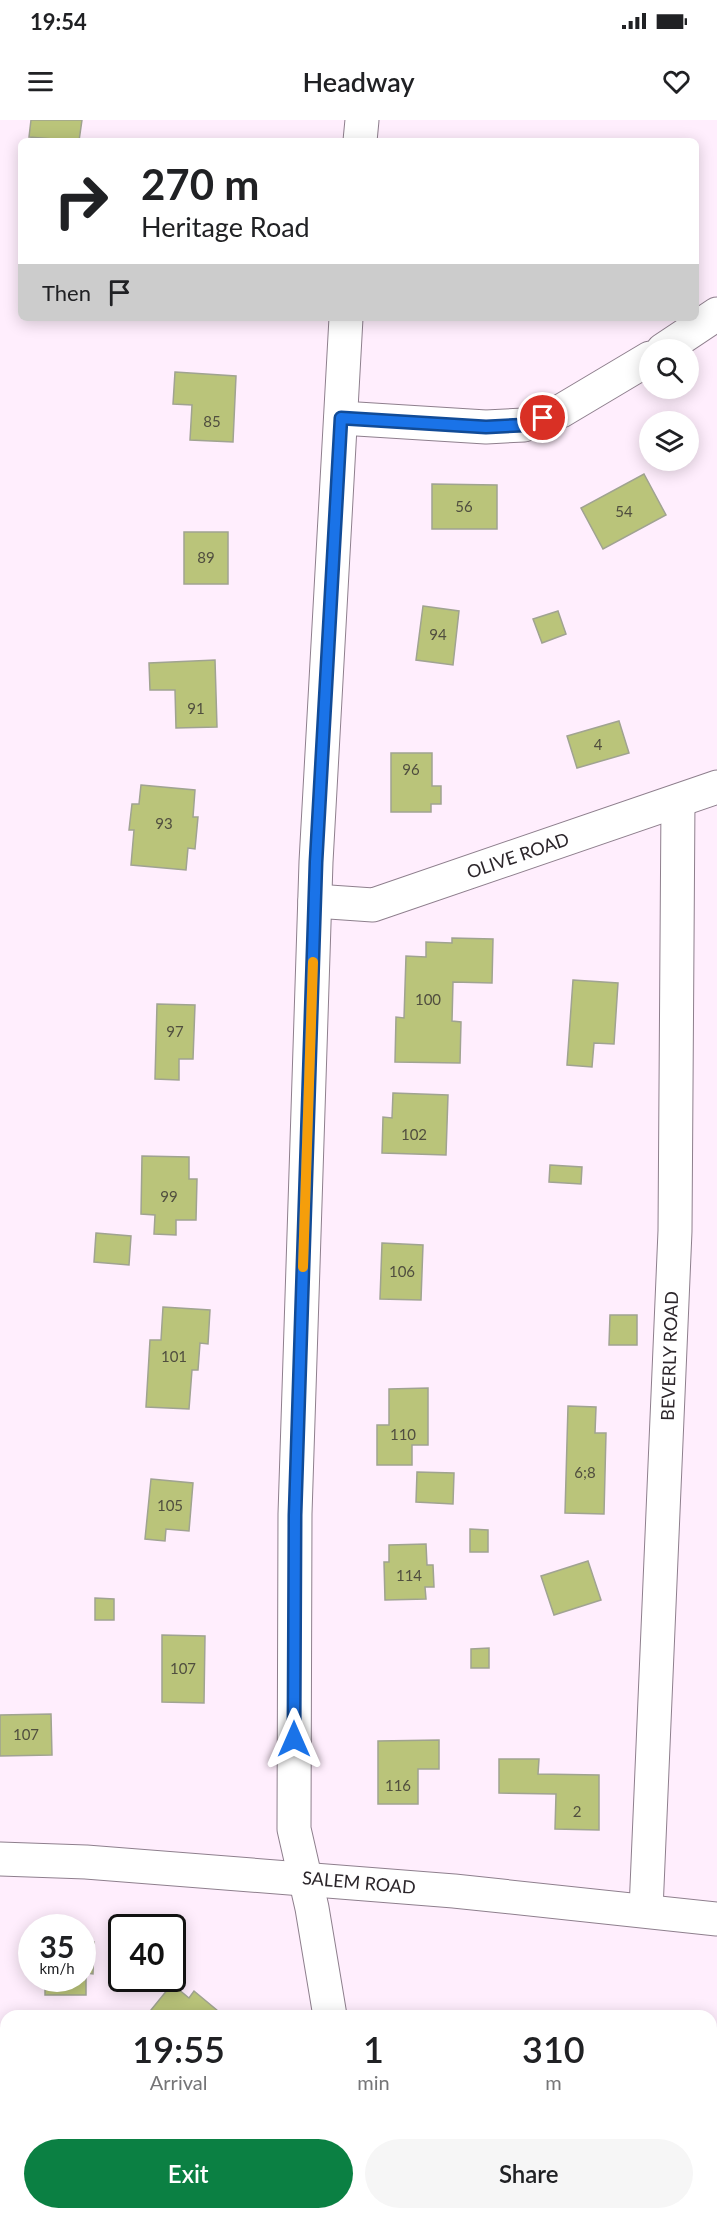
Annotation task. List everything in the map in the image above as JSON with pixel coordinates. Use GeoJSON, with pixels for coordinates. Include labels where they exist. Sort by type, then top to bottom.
{"type":"FeatureCollection","features":[{"type":"Feature","properties":{"kind":"street"},"geometry":{"type":"LineString","coordinates":[[360,138],[362,120]]}},
{"type":"Feature","properties":{"kind":"street"},"geometry":{"type":"LineString","coordinates":[[680,339],[717,314]]}},
{"type":"Feature","properties":{"kind":"street"},"geometry":{"type":"LineString","coordinates":[[329,2010],[306,1879],[294,1829],[295,1515],[315,901],[346,321]]}},
{"type":"Feature","properties":{"kind":"street"},"geometry":{"type":"LineString","coordinates":[[341,418],[486,427],[524,425],[561,411],[639,365]]}},
{"type":"Feature","properties":{"kind":"street","name":"OLIVE ROAD"},"geometry":{"type":"LineString","coordinates":[[315,901],[373,905],[717,787]]}},
{"type":"Feature","properties":{"kind":"street","name":"BEVERLY ROAD"},"geometry":{"type":"LineString","coordinates":[[646,1910],[675,1231],[678,801]]}},
{"type":"Feature","properties":{"kind":"street","name":"SALEM ROAD"},"geometry":{"type":"LineString","coordinates":[[0,1859],[86,1862],[454,1891],[717,1919]]}},
{"type":"Feature","properties":{"kind":"building"},"geometry":{"type":"Polygon","coordinates":[[[31,120],[82,120],[79,138],[29,137],[31,120]]]}},
{"type":"Feature","properties":{"kind":"building"},"geometry":{"type":"Polygon","coordinates":[[[175,372],[236,376],[233,442],[190,440],[192,405],[173,404],[175,372]]]}},
{"type":"Feature","properties":{"kind":"building"},"geometry":{"type":"Polygon","coordinates":[[[644,474],[666,515],[603,549],[581,508],[644,474]]]}},
{"type":"Feature","properties":{"kind":"building"},"geometry":{"type":"Polygon","coordinates":[[[432,484],[497,485],[497,529],[432,529],[432,484]]]}},
{"type":"Feature","properties":{"kind":"building"},"geometry":{"type":"Polygon","coordinates":[[[184,532],[228,532],[228,584],[184,584],[184,532]]]}},
{"type":"Feature","properties":{"kind":"building"},"geometry":{"type":"Polygon","coordinates":[[[423,606],[459,611],[453,665],[416,660],[423,606]]]}},
{"type":"Feature","properties":{"kind":"building"},"geometry":{"type":"Polygon","coordinates":[[[558,611],[566,634],[542,643],[533,619],[558,611]]]}},
{"type":"Feature","properties":{"kind":"building"},"geometry":{"type":"Polygon","coordinates":[[[215,660],[217,727],[176,728],[175,690],[150,690],[149,663],[215,660]]]}},
{"type":"Feature","properties":{"kind":"building"},"geometry":{"type":"Polygon","coordinates":[[[619,721],[629,753],[577,768],[567,736],[619,721]]]}},
{"type":"Feature","properties":{"kind":"building"},"geometry":{"type":"Polygon","coordinates":[[[391,753],[432,753],[432,786],[441,786],[441,804],[431,804],[431,812],[391,812],[391,753]]]}},
{"type":"Feature","properties":{"kind":"building"},"geometry":{"type":"Polygon","coordinates":[[[141,785],[195,790],[193,817],[198,817],[195,849],[188,848],[186,870],[131,865],[134,830],[129,830],[132,804],[139,804],[141,785]]]}},
{"type":"Feature","properties":{"kind":"building"},"geometry":{"type":"Polygon","coordinates":[[[452,938],[493,939],[492,983],[453,982],[452,1021],[461,1022],[460,1063],[395,1062],[396,1017],[404,1018],[406,956],[426,957],[426,942],[452,943],[452,938]]]}},
{"type":"Feature","properties":{"kind":"building"},"geometry":{"type":"Polygon","coordinates":[[[573,980],[618,983],[614,1044],[594,1043],[592,1067],[567,1065],[573,980]]]}},
{"type":"Feature","properties":{"kind":"building"},"geometry":{"type":"Polygon","coordinates":[[[157,1004],[195,1005],[193,1059],[179,1059],[179,1080],[155,1079],[157,1004]]]}},
{"type":"Feature","properties":{"kind":"building"},"geometry":{"type":"Polygon","coordinates":[[[393,1093],[448,1095],[446,1155],[382,1153],[383,1117],[392,1118],[393,1093]]]}},
{"type":"Feature","properties":{"kind":"building"},"geometry":{"type":"Polygon","coordinates":[[[142,1156],[189,1157],[189,1179],[197,1179],[196,1220],[176,1220],[176,1235],[154,1234],[155,1215],[141,1214],[142,1156]]]}},
{"type":"Feature","properties":{"kind":"building"},"geometry":{"type":"Polygon","coordinates":[[[550,1165],[582,1167],[581,1184],[549,1182],[550,1165]]]}},
{"type":"Feature","properties":{"kind":"building"},"geometry":{"type":"Polygon","coordinates":[[[96,1233],[131,1236],[129,1265],[94,1262],[96,1233]]]}},
{"type":"Feature","properties":{"kind":"building"},"geometry":{"type":"Polygon","coordinates":[[[382,1243],[423,1245],[421,1300],[380,1299],[382,1243]]]}},
{"type":"Feature","properties":{"kind":"building"},"geometry":{"type":"Polygon","coordinates":[[[163,1307],[210,1310],[208,1344],[200,1343],[198,1370],[192,1370],[189,1409],[146,1407],[150,1340],[161,1340],[163,1307]]]}},
{"type":"Feature","properties":{"kind":"building"},"geometry":{"type":"Polygon","coordinates":[[[610,1315],[637,1315],[637,1345],[609,1345],[610,1315]]]}},
{"type":"Feature","properties":{"kind":"building"},"geometry":{"type":"Polygon","coordinates":[[[428,1388],[428,1445],[412,1445],[412,1465],[377,1465],[377,1425],[389,1425],[389,1389],[428,1388]]]}},
{"type":"Feature","properties":{"kind":"building"},"geometry":{"type":"Polygon","coordinates":[[[568,1406],[596,1407],[595,1433],[606,1433],[604,1514],[565,1513],[568,1406]]]}},
{"type":"Feature","properties":{"kind":"building"},"geometry":{"type":"Polygon","coordinates":[[[417,1472],[454,1473],[453,1504],[416,1502],[417,1472]]]}},
{"type":"Feature","properties":{"kind":"building"},"geometry":{"type":"Polygon","coordinates":[[[151,1479],[193,1483],[189,1531],[166,1529],[165,1541],[145,1539],[151,1479]]]}},
{"type":"Feature","properties":{"kind":"building"},"geometry":{"type":"Polygon","coordinates":[[[470,1529],[488,1530],[488,1552],[470,1552],[470,1529]]]}},
{"type":"Feature","properties":{"kind":"building"},"geometry":{"type":"Polygon","coordinates":[[[426,1544],[427,1565],[433,1565],[434,1587],[425,1587],[426,1599],[385,1600],[384,1562],[389,1562],[389,1545],[426,1544]]]}},
{"type":"Feature","properties":{"kind":"building"},"geometry":{"type":"Polygon","coordinates":[[[588,1561],[601,1600],[554,1615],[541,1576],[588,1561]]]}},
{"type":"Feature","properties":{"kind":"building"},"geometry":{"type":"Polygon","coordinates":[[[95,1598],[114,1599],[114,1620],[95,1620],[95,1598]]]}},
{"type":"Feature","properties":{"kind":"building"},"geometry":{"type":"Polygon","coordinates":[[[162,1635],[205,1636],[204,1703],[162,1702],[162,1635]]]}},
{"type":"Feature","properties":{"kind":"building"},"geometry":{"type":"Polygon","coordinates":[[[489,1648],[489,1668],[471,1668],[471,1649],[489,1648]]]}},
{"type":"Feature","properties":{"kind":"building"},"geometry":{"type":"Polygon","coordinates":[[[51,1714],[52,1755],[0,1756],[0,1715],[51,1714]]]}},
{"type":"Feature","properties":{"kind":"building"},"geometry":{"type":"Polygon","coordinates":[[[439,1740],[439,1769],[418,1769],[418,1804],[378,1804],[378,1741],[439,1740]]]}},
{"type":"Feature","properties":{"kind":"building"},"geometry":{"type":"Polygon","coordinates":[[[499,1759],[539,1759],[538,1774],[599,1775],[599,1830],[555,1829],[556,1794],[499,1793],[499,1759]]]}},
{"type":"Feature","properties":{"kind":"building"},"geometry":{"type":"Polygon","coordinates":[[[194,1991],[217,2010],[151,2010],[166,1992],[182,1992],[189,1998],[194,1991]]]}},
{"type":"Feature","properties":{"kind":"building"},"geometry":{"type":"Polygon","coordinates":[[[45,1992],[86,1992],[86,1995],[45,1995],[45,1992]]]}},
{"type":"Feature","properties":{"kind":"slow traffic"},"geometry":{"type":"LineString","coordinates":[[303,1267],[313,962]]}},
{"type":"Feature","properties":{"kind":"route"},"geometry":{"type":"LineString","coordinates":[[294,1739],[295,1515],[316,862],[341,418],[486,427],[524,425],[543,418]]}}]}
